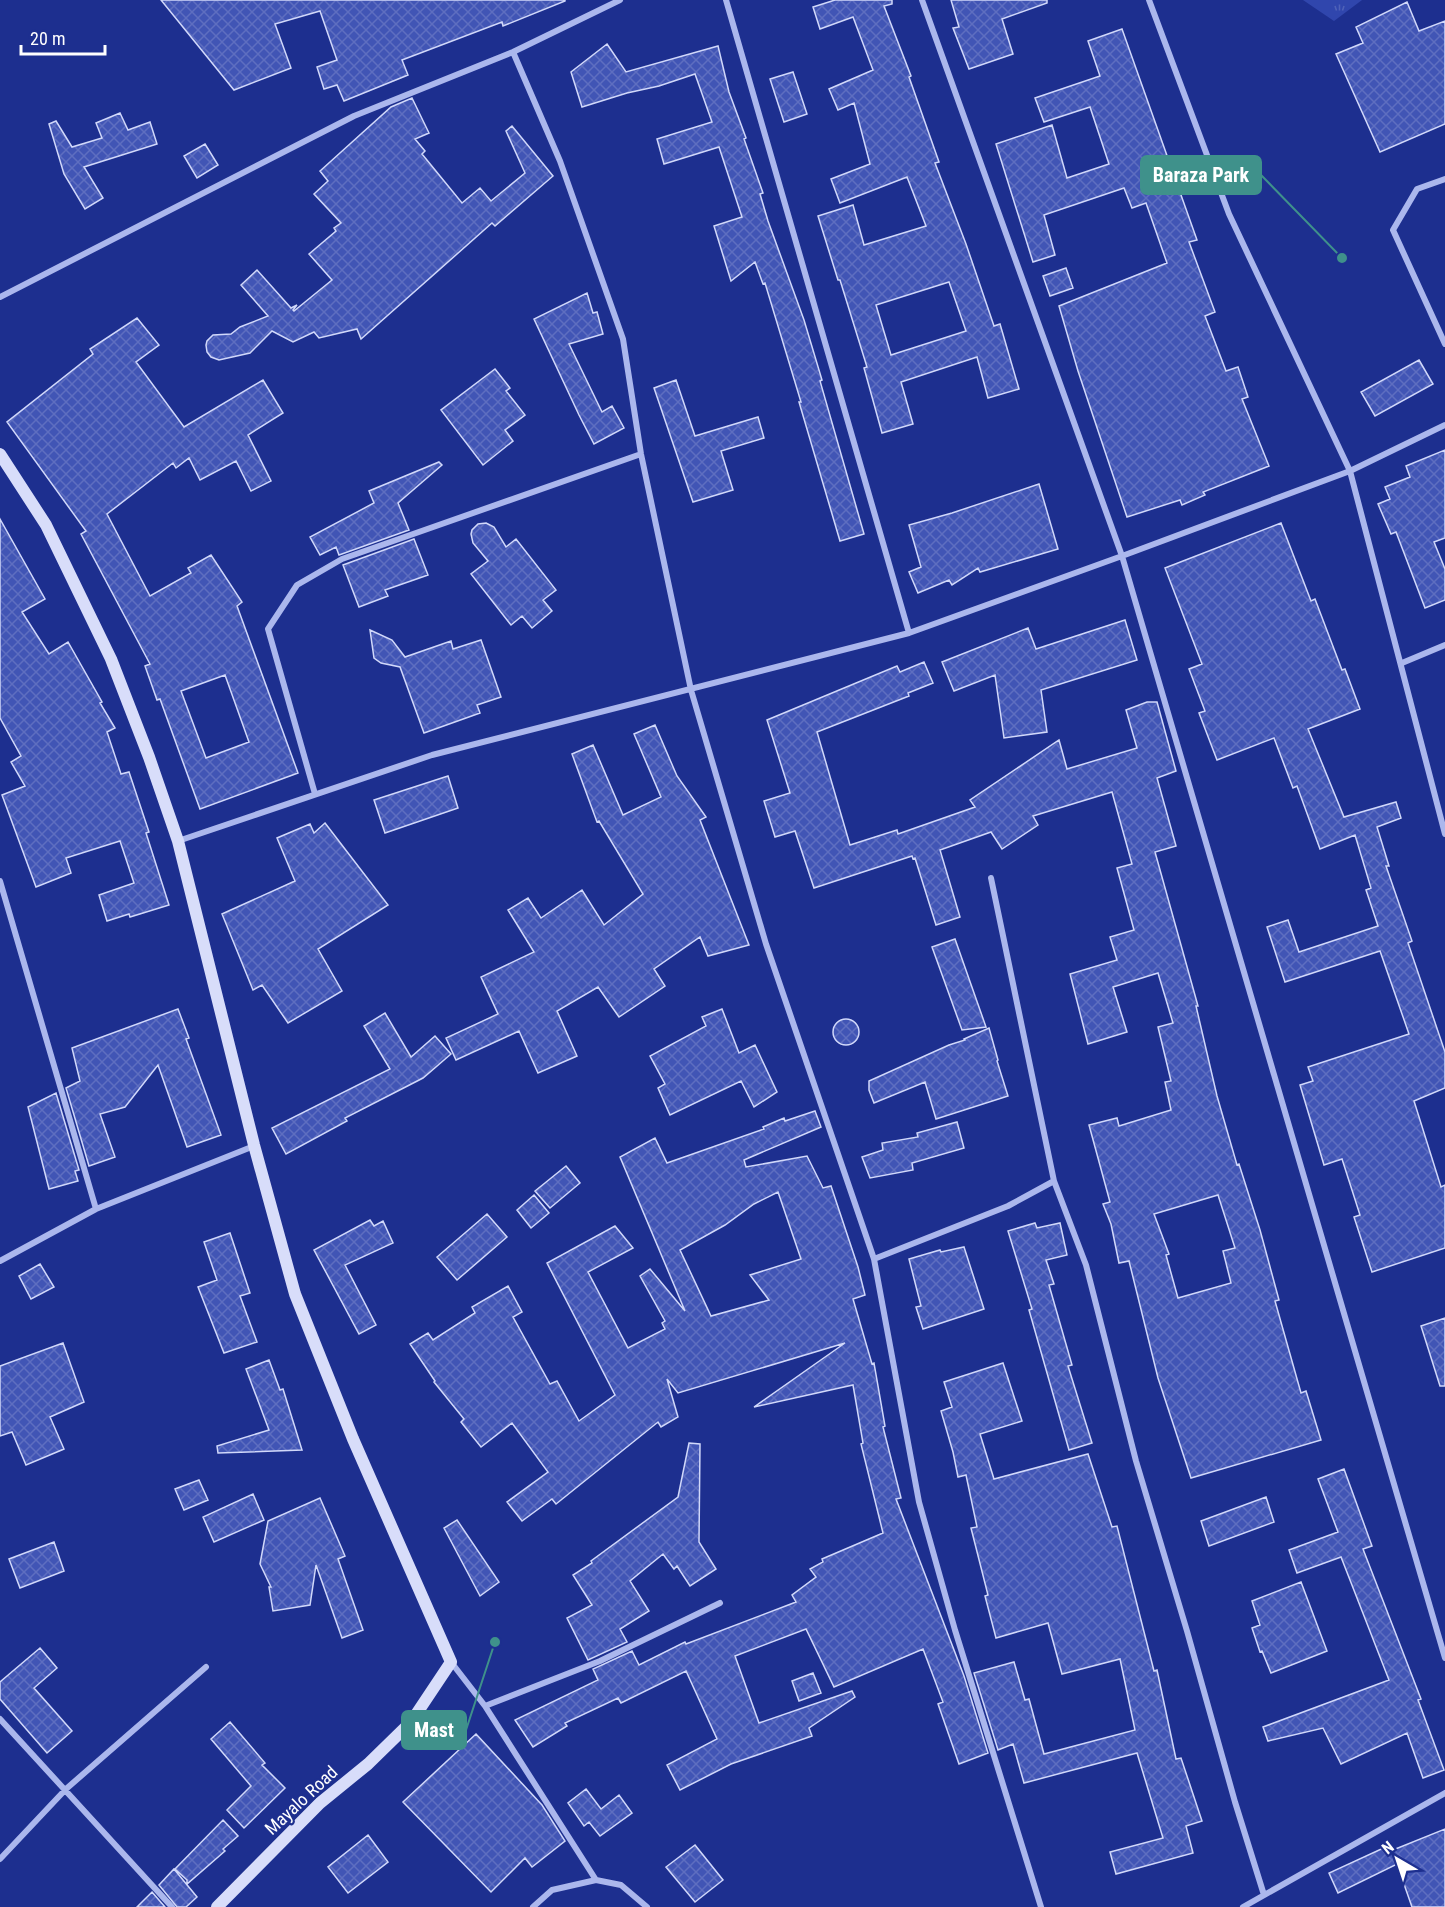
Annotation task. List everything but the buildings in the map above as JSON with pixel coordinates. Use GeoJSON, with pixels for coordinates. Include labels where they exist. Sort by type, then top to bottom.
{"type":"FeatureCollection","features":[{"type":"Feature","properties":{"kind":"street"},"geometry":{"type":"LineString","coordinates":[[0,297],[354,116],[513,52],[620,0]]}},
{"type":"Feature","properties":{"kind":"street"},"geometry":{"type":"LineString","coordinates":[[726,0],[909,633]]}},
{"type":"Feature","properties":{"kind":"street"},"geometry":{"type":"LineString","coordinates":[[922,0],[1122,556],[1445,1658]]}},
{"type":"Feature","properties":{"kind":"street"},"geometry":{"type":"LineString","coordinates":[[1149,0],[1229,214],[1350,471],[1445,834]]}},
{"type":"Feature","properties":{"kind":"street"},"geometry":{"type":"LineString","coordinates":[[513,52],[560,161],[623,339],[641,454],[691,690],[766,944],[874,1259],[919,1502],[955,1630],[1041,1907]]}},
{"type":"Feature","properties":{"kind":"street"},"geometry":{"type":"LineString","coordinates":[[1445,178],[1417,189],[1393,230],[1445,344]]}},
{"type":"Feature","properties":{"kind":"street"},"geometry":{"type":"LineString","coordinates":[[178,841],[432,755],[909,633],[1350,471],[1445,425]]}},
{"type":"Feature","properties":{"kind":"street"},"geometry":{"type":"LineString","coordinates":[[0,454],[46,525],[111,658],[149,757],[178,841],[254,1145],[295,1294],[353,1439],[451,1662],[485,1706],[596,1880]]}},
{"type":"Feature","properties":{"kind":"street"},"geometry":{"type":"LineString","coordinates":[[315,794],[268,629],[297,585],[342,559],[641,454]]}},
{"type":"Feature","properties":{"kind":"street"},"geometry":{"type":"LineString","coordinates":[[1401,663],[1445,645]]}},
{"type":"Feature","properties":{"kind":"street"},"geometry":{"type":"LineString","coordinates":[[991,878],[1054,1181],[1086,1264],[1136,1461],[1264,1895]]}},
{"type":"Feature","properties":{"kind":"street"},"geometry":{"type":"LineString","coordinates":[[0,881],[96,1209]]}},
{"type":"Feature","properties":{"kind":"street"},"geometry":{"type":"LineString","coordinates":[[0,1261],[96,1209],[254,1145]]}},
{"type":"Feature","properties":{"kind":"street"},"geometry":{"type":"LineString","coordinates":[[874,1259],[1008,1206],[1054,1181]]}},
{"type":"Feature","properties":{"kind":"street"},"geometry":{"type":"LineString","coordinates":[[485,1706],[600,1661],[720,1603]]}},
{"type":"Feature","properties":{"kind":"street","name":"Mayalo Road"},"geometry":{"type":"LineString","coordinates":[[217,1907],[320,1803],[368,1764],[411,1722],[451,1662]]}},
{"type":"Feature","properties":{"kind":"street"},"geometry":{"type":"LineString","coordinates":[[0,1859],[66,1789],[206,1667]]}},
{"type":"Feature","properties":{"kind":"street"},"geometry":{"type":"LineString","coordinates":[[0,1719],[172,1907]]}},
{"type":"Feature","properties":{"kind":"street"},"geometry":{"type":"LineString","coordinates":[[1243,1907],[1445,1793]]}},
{"type":"Feature","properties":{"kind":"street"},"geometry":{"type":"LineString","coordinates":[[533,1907],[552,1890],[596,1880],[621,1885],[647,1907]]}},
{"type":"Feature","properties":{"kind":"green space"},"geometry":{"type":"Polygon","coordinates":[[[1303,0],[1362,0],[1334,21],[1303,0]]]}},
{"type":"Feature","properties":{"kind":"place","name":"Baraza Park"},"geometry":{"type":"Point","coordinates":[1342,258]}},
{"type":"Feature","properties":{"kind":"place","name":"Mast"},"geometry":{"type":"Point","coordinates":[495,1642]}}]}
